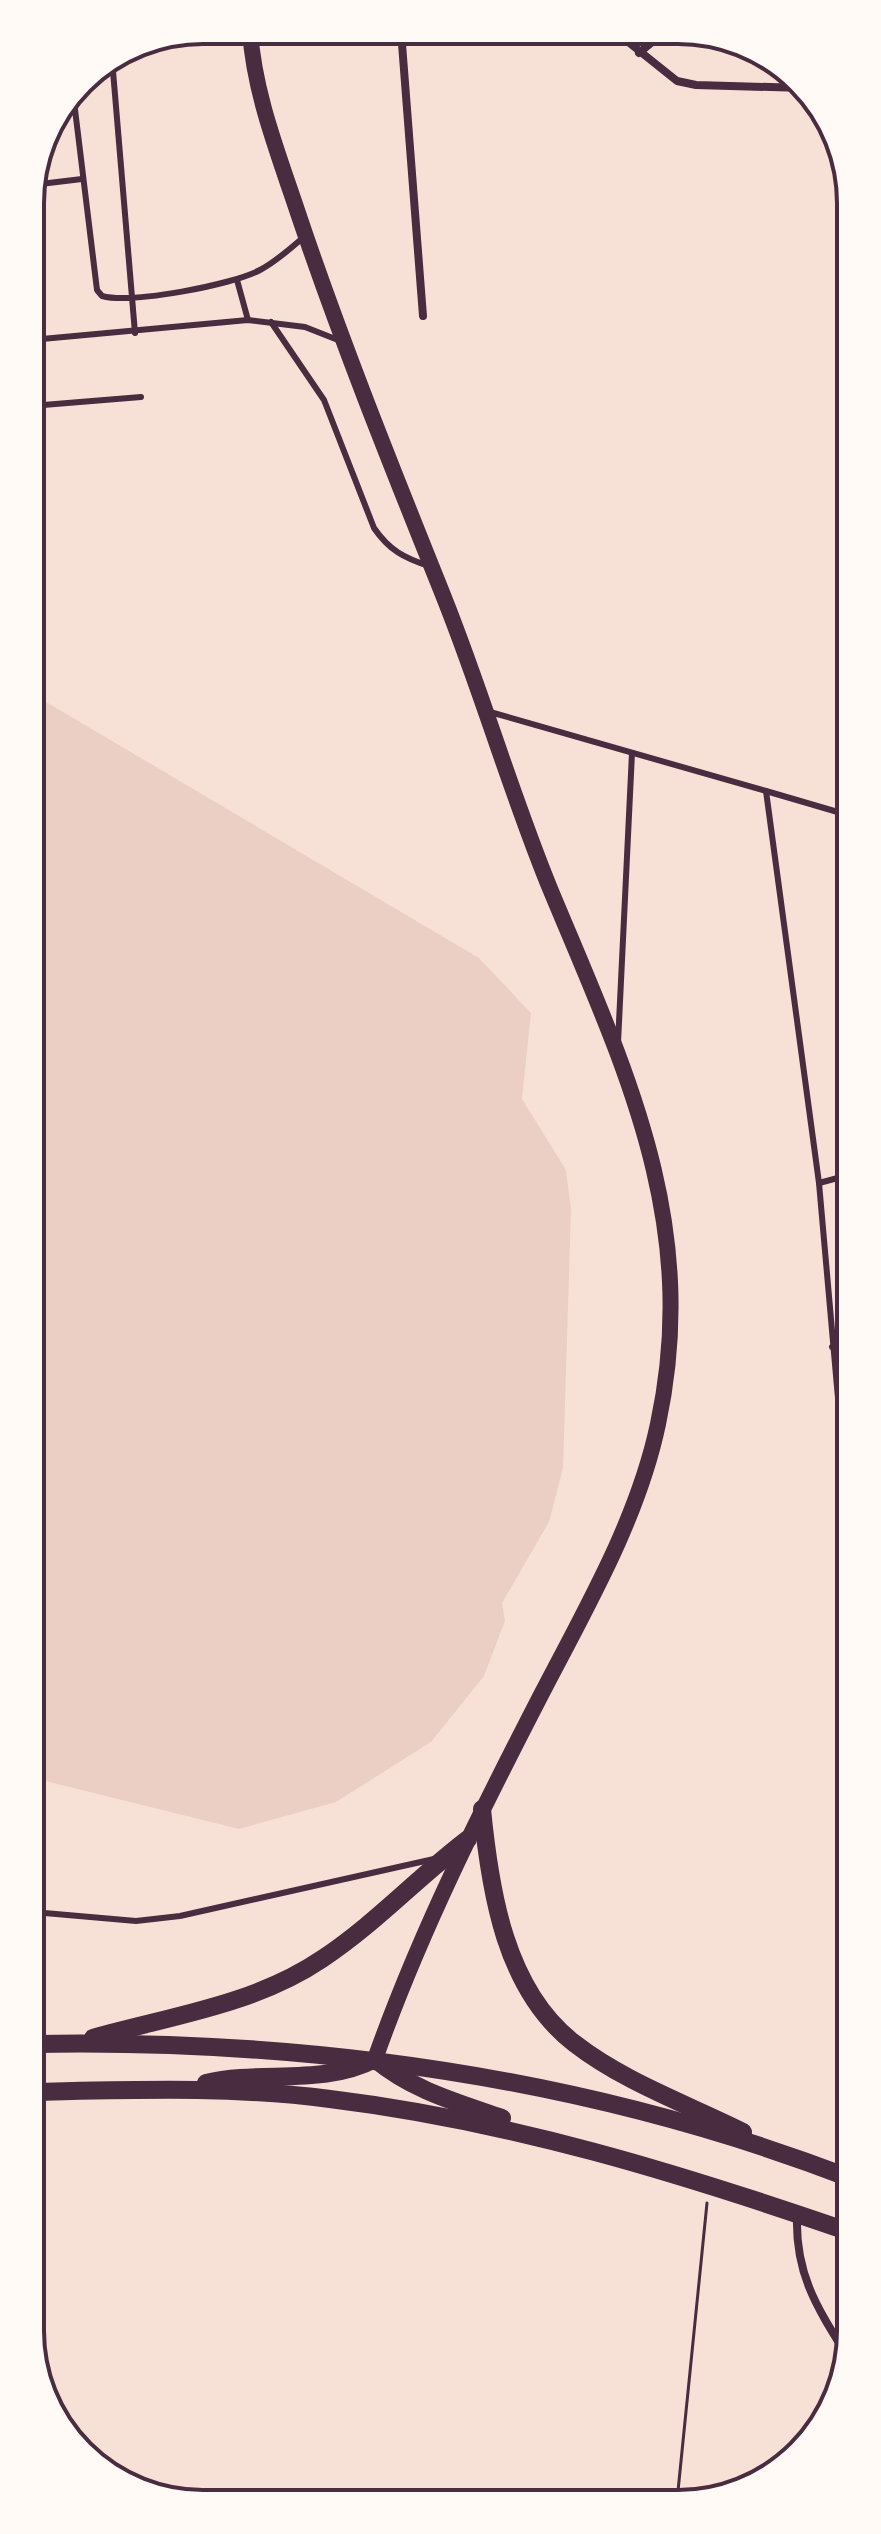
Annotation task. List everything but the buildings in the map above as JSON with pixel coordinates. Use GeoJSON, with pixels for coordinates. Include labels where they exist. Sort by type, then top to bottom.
{"type":"FeatureCollection","features":[{"type":"Feature","properties":{"kind":"main road"},"geometry":{"type":"LineString","coordinates":[[180,2089],[247,2076],[335,2074],[353,2071],[375,2059],[400,1987],[482,1809],[596,1587],[646,1469],[658,1425],[669,1356],[668,1238],[645,1132],[618,1046],[548,885],[432,567],[342,341],[260,97],[252,44]]}},
{"type":"Feature","properties":{"kind":"main road"},"geometry":{"type":"LineString","coordinates":[[482,1809],[486,1854],[509,1948],[522,1979],[542,2011],[573,2042],[616,2070],[785,2153]]}},
{"type":"Feature","properties":{"kind":"main road"},"geometry":{"type":"LineString","coordinates":[[71,2044],[238,2000],[278,1983],[320,1961],[366,1928],[468,1839]]}},
{"type":"Feature","properties":{"kind":"main road"},"geometry":{"type":"LineString","coordinates":[[44,2044],[170,2044],[375,2059],[607,2102],[785,2153],[837,2173]]}},
{"type":"Feature","properties":{"kind":"main road"},"geometry":{"type":"LineString","coordinates":[[375,2059],[399,2079],[417,2088],[560,2140],[709,2183],[837,2228]]}},
{"type":"Feature","properties":{"kind":"main road"},"geometry":{"type":"LineString","coordinates":[[44,2092],[180,2089],[327,2098],[445,2116],[560,2140]]}},
{"type":"Feature","properties":{"kind":"street"},"geometry":{"type":"LineString","coordinates":[[402,44],[423,316]]}},
{"type":"Feature","properties":{"kind":"street"},"geometry":{"type":"LineString","coordinates":[[629,44],[677,81],[696,85],[788,88]]}},
{"type":"Feature","properties":{"kind":"street"},"geometry":{"type":"LineString","coordinates":[[639,53],[650,44]]}},
{"type":"Feature","properties":{"kind":"street"},"geometry":{"type":"LineString","coordinates":[[797,2214],[801,2271],[837,2339]]}},
{"type":"Feature","properties":{"kind":"lane"},"geometry":{"type":"LineString","coordinates":[[113,72],[135,333]]}},
{"type":"Feature","properties":{"kind":"lane"},"geometry":{"type":"LineString","coordinates":[[75,109],[97,290],[112,298],[133,297],[237,280],[270,264],[306,235]]}},
{"type":"Feature","properties":{"kind":"lane"},"geometry":{"type":"LineString","coordinates":[[45,183],[82,179]]}},
{"type":"Feature","properties":{"kind":"lane"},"geometry":{"type":"LineString","coordinates":[[237,280],[248,320]]}},
{"type":"Feature","properties":{"kind":"lane"},"geometry":{"type":"LineString","coordinates":[[44,339],[248,320],[305,327],[342,341]]}},
{"type":"Feature","properties":{"kind":"lane"},"geometry":{"type":"LineString","coordinates":[[271,321],[324,400],[374,528],[386,545],[404,558],[432,567]]}},
{"type":"Feature","properties":{"kind":"lane"},"geometry":{"type":"LineString","coordinates":[[44,405],[141,397]]}},
{"type":"Feature","properties":{"kind":"lane"},"geometry":{"type":"LineString","coordinates":[[486,711],[837,812]]}},
{"type":"Feature","properties":{"kind":"lane"},"geometry":{"type":"LineString","coordinates":[[618,1046],[632,753]]}},
{"type":"Feature","properties":{"kind":"lane"},"geometry":{"type":"LineString","coordinates":[[766,791],[819,1183],[837,1399]]}},
{"type":"Feature","properties":{"kind":"lane"},"geometry":{"type":"LineString","coordinates":[[819,1183],[837,1178]]}},
{"type":"Feature","properties":{"kind":"lane"},"geometry":{"type":"LineString","coordinates":[[832,1347],[837,1346]]}},
{"type":"Feature","properties":{"kind":"lane"},"geometry":{"type":"LineString","coordinates":[[44,1913],[136,1921],[180,1916],[445,1856]]}},
{"type":"Feature","properties":{"kind":"path"},"geometry":{"type":"LineString","coordinates":[[678,2490],[709,2183]]}},
{"type":"Feature","properties":{"kind":"shaded area"},"geometry":{"type":"Polygon","coordinates":[[[44,701],[479,958],[531,1013],[522,1099],[566,1170],[571,1210],[563,1468],[549,1522],[502,1603],[505,1621],[484,1676],[431,1742],[336,1802],[239,1829],[44,1781],[44,701]]]}}]}
